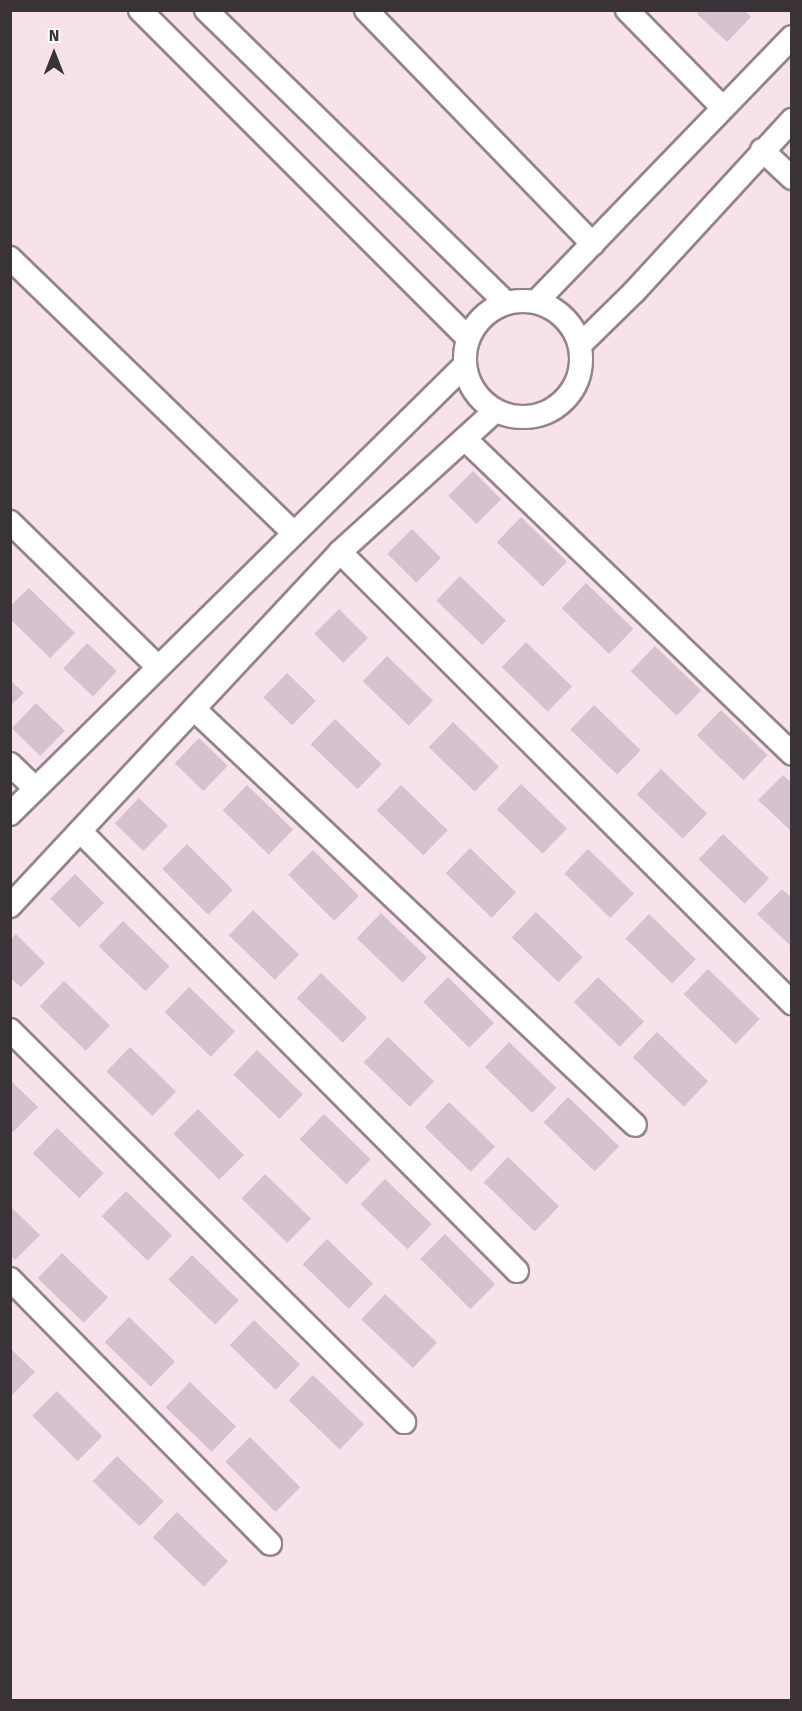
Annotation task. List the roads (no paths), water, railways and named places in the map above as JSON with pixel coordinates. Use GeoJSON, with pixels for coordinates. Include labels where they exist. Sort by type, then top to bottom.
{"type":"FeatureCollection","features":[{"type":"Feature","properties":{"kind":"street"},"geometry":{"type":"LineString","coordinates":[[140,10],[468,338]]}},
{"type":"Feature","properties":{"kind":"street"},"geometry":{"type":"LineString","coordinates":[[206,10],[506,303]]}},
{"type":"Feature","properties":{"kind":"street"},"geometry":{"type":"LineString","coordinates":[[366,10],[593,244]]}},
{"type":"Feature","properties":{"kind":"street"},"geometry":{"type":"LineString","coordinates":[[627,10],[722,106]]}},
{"type":"Feature","properties":{"kind":"street"},"geometry":{"type":"LineString","coordinates":[[537,302],[722,106],[792,37]]}},
{"type":"Feature","properties":{"kind":"street"},"geometry":{"type":"LineString","coordinates":[[580,345],[634,292],[792,120]]}},
{"type":"Feature","properties":{"kind":"street"},"geometry":{"type":"LineString","coordinates":[[762,150],[792,178]]}},
{"type":"Feature","properties":{"kind":"street"},"geometry":{"type":"LineString","coordinates":[[10,258],[294,533]]}},
{"type":"Feature","properties":{"kind":"street"},"geometry":{"type":"LineString","coordinates":[[537,302],[564,318],[580,345],[581,359],[574,388],[553,409],[524,417],[495,411],[474,392],[465,365],[468,338],[483,316],[506,303],[537,302]]}},
{"type":"Feature","properties":{"kind":"street"},"geometry":{"type":"LineString","coordinates":[[10,814],[465,365]]}},
{"type":"Feature","properties":{"kind":"street"},"geometry":{"type":"LineString","coordinates":[[10,906],[340,552],[495,411]]}},
{"type":"Feature","properties":{"kind":"street"},"geometry":{"type":"LineString","coordinates":[[465,439],[792,754]]}},
{"type":"Feature","properties":{"kind":"street"},"geometry":{"type":"LineString","coordinates":[[10,522],[158,667]]}},
{"type":"Feature","properties":{"kind":"street"},"geometry":{"type":"LineString","coordinates":[[340,552],[792,1003]]}},
{"type":"Feature","properties":{"kind":"street"},"geometry":{"type":"LineString","coordinates":[[194,709],[635,1125]]}},
{"type":"Feature","properties":{"kind":"street"},"geometry":{"type":"LineString","coordinates":[[10,764],[35,788]]}},
{"type":"Feature","properties":{"kind":"street"},"geometry":{"type":"LineString","coordinates":[[80,831],[517,1271]]}},
{"type":"Feature","properties":{"kind":"street"},"geometry":{"type":"LineString","coordinates":[[10,1030],[404,1422]]}},
{"type":"Feature","properties":{"kind":"street"},"geometry":{"type":"LineString","coordinates":[[10,1279],[270,1544]]}}]}
